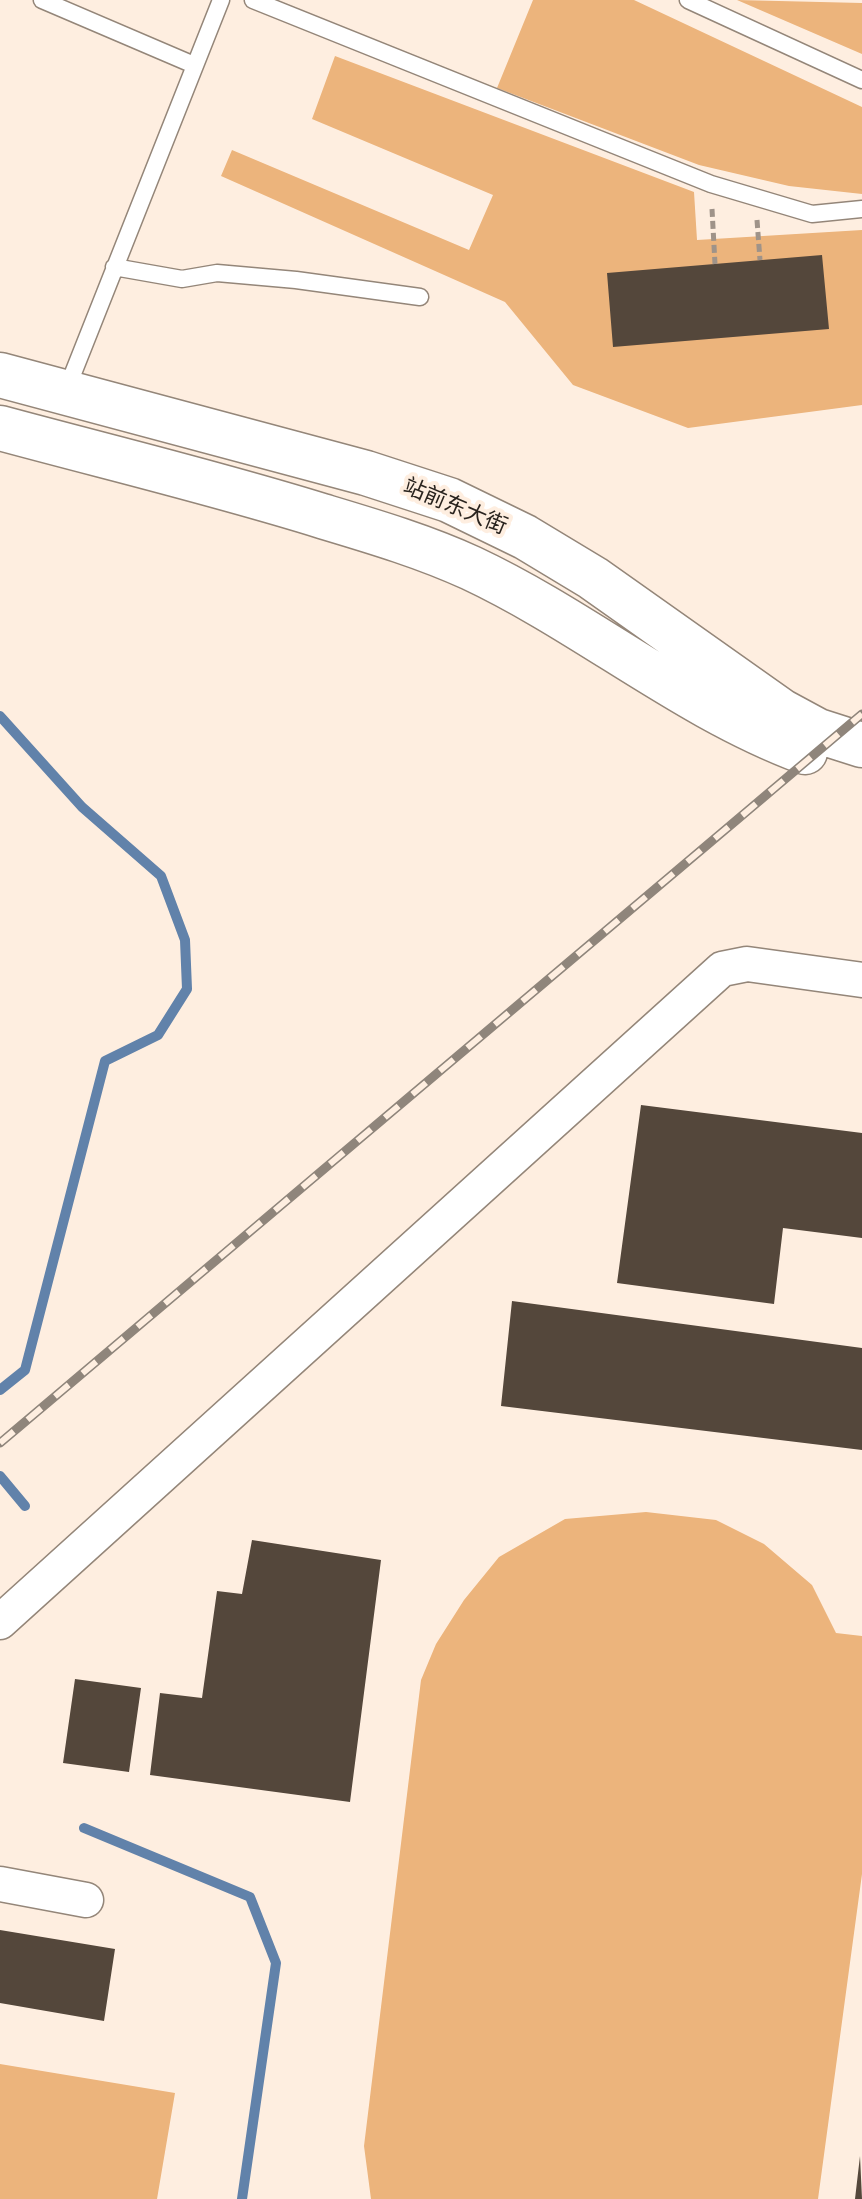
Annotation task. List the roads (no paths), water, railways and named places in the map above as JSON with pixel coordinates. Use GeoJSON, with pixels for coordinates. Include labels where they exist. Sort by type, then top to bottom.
{"type":"FeatureCollection","features":[{"type":"Feature","properties":{"kind":"main road","name":"站前东大街"},"geometry":{"type":"LineString","coordinates":[[0,375],[366,473],[449,500],[525,537],[593,578],[781,711],[818,731],[862,745]]}},
{"type":"Feature","properties":{"kind":"main road"},"geometry":{"type":"LineString","coordinates":[[0,428],[275,501],[388,536],[470,568],[778,742],[833,763],[862,768]]}},
{"type":"Feature","properties":{"kind":"street"},"geometry":{"type":"LineString","coordinates":[[0,1622],[722,969],[747,964],[862,980]]}},
{"type":"Feature","properties":{"kind":"street"},"geometry":{"type":"LineString","coordinates":[[0,1884],[86,1900]]}},
{"type":"Feature","properties":{"kind":"lane"},"geometry":{"type":"LineString","coordinates":[[42,0],[194,65]]}},
{"type":"Feature","properties":{"kind":"lane"},"geometry":{"type":"LineString","coordinates":[[65,392],[221,0]]}},
{"type":"Feature","properties":{"kind":"lane"},"geometry":{"type":"LineString","coordinates":[[253,0],[711,184],[812,214],[862,209]]}},
{"type":"Feature","properties":{"kind":"lane"},"geometry":{"type":"LineString","coordinates":[[688,0],[862,80]]}},
{"type":"Feature","properties":{"kind":"lane"},"geometry":{"type":"LineString","coordinates":[[114,267],[182,279],[217,273],[420,297]]}},
{"type":"Feature","properties":{"kind":"waterway"},"geometry":{"type":"LineString","coordinates":[[0,716],[82,807],[161,876],[185,940],[187,989],[158,1035],[105,1061],[25,1370],[0,1390]]}},
{"type":"Feature","properties":{"kind":"waterway"},"geometry":{"type":"LineString","coordinates":[[0,1476],[25,1506]]}},
{"type":"Feature","properties":{"kind":"waterway"},"geometry":{"type":"LineString","coordinates":[[84,1828],[250,1897],[276,1963],[242,2199]]}},
{"type":"Feature","properties":{"kind":"railway"},"geometry":{"type":"LineString","coordinates":[[0,1443],[862,714]]}}]}
